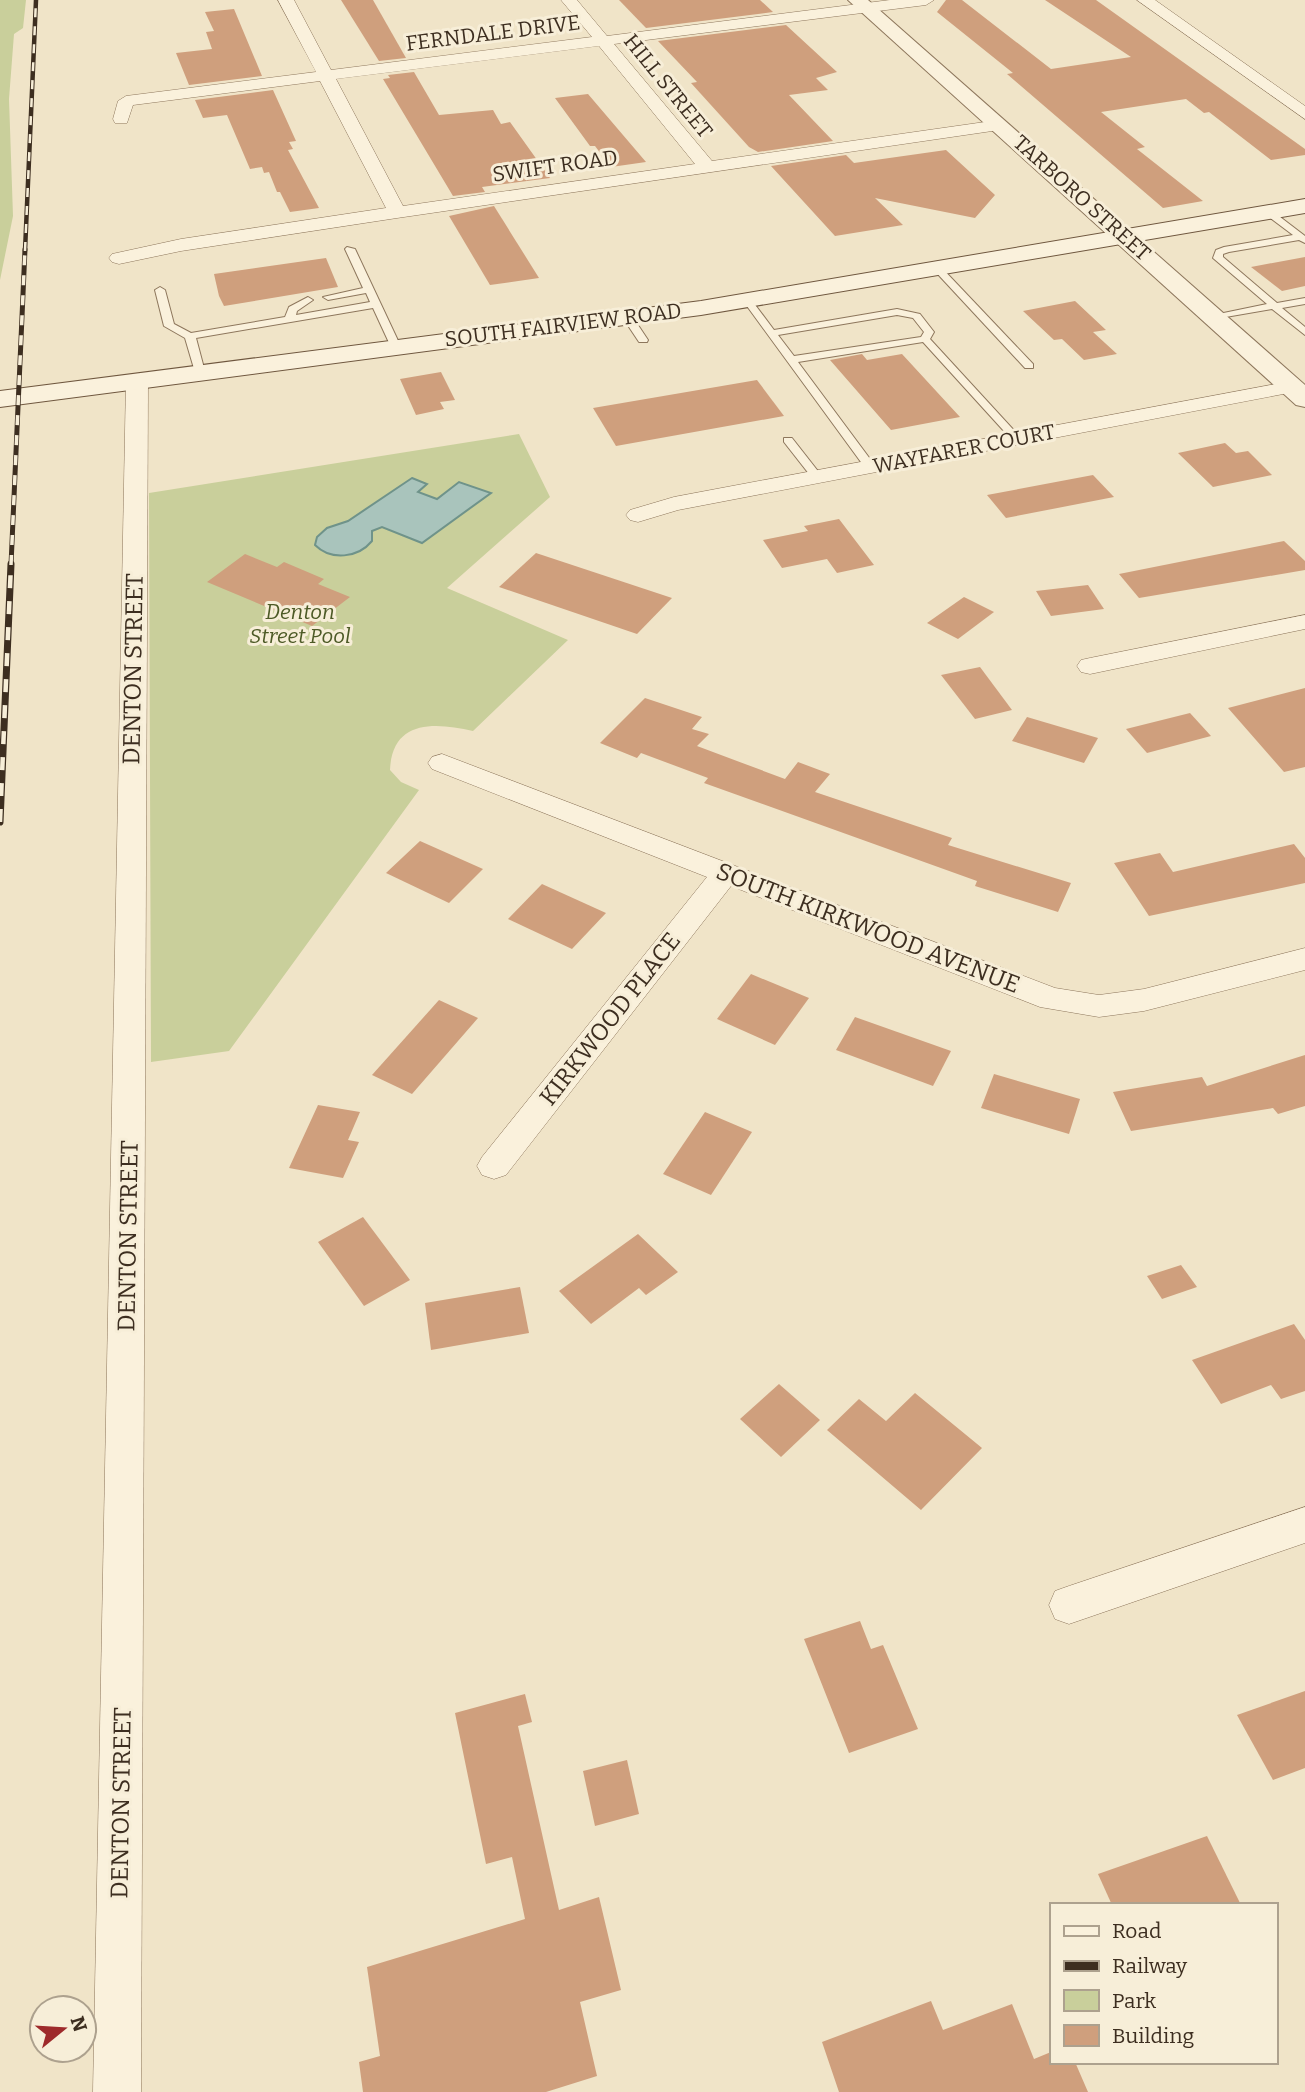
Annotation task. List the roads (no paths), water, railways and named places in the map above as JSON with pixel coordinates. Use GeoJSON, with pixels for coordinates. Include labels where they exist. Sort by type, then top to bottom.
{"type":"FeatureCollection","features":[{"type":"Feature","properties":{"kind":"main road","name":"TARBORO STREET"},"geometry":{"type":"LineString","coordinates":[[861,4],[1124,235],[1298,393]]}},
{"type":"Feature","properties":{"kind":"main road","name":"SOUTH FAIRVIEW ROAD"},"geometry":{"type":"LineString","coordinates":[[0,399],[628,318],[1305,206]]}},
{"type":"Feature","properties":{"kind":"street"},"geometry":{"type":"LineString","coordinates":[[286,0],[328,75],[397,212]]}},
{"type":"Feature","properties":{"kind":"street","name":"HILL STREET"},"geometry":{"type":"LineString","coordinates":[[569,0],[707,167]]}},
{"type":"Feature","properties":{"kind":"street","name":"FERNDALE DRIVE"},"geometry":{"type":"LineString","coordinates":[[121,118],[126,101],[861,4],[926,0]]}},
{"type":"Feature","properties":{"kind":"street"},"geometry":{"type":"LineString","coordinates":[[1145,0],[1305,114]]}},
{"type":"Feature","properties":{"kind":"street","name":"SWIFT ROAD"},"geometry":{"type":"LineString","coordinates":[[119,258],[181,245],[397,212],[999,125]]}},
{"type":"Feature","properties":{"kind":"street","name":"DENTON STREET"},"geometry":{"type":"LineString","coordinates":[[117,2092],[137,381]]}},
{"type":"Feature","properties":{"kind":"street","name":"WAYFARER COURT"},"geometry":{"type":"LineString","coordinates":[[638,515],[664,506],[1017,439],[1298,393]]}},
{"type":"Feature","properties":{"kind":"street"},"geometry":{"type":"LineString","coordinates":[[1090,666],[1305,622]]}},
{"type":"Feature","properties":{"kind":"street","name":"SOUTH KIRKWOOD AVENUE"},"geometry":{"type":"LineString","coordinates":[[442,763],[1051,999],[1099,1006],[1144,1000],[1305,959]]}},
{"type":"Feature","properties":{"kind":"street","name":"KIRKWOOD PLACE"},"geometry":{"type":"LineString","coordinates":[[494,1166],[726,873]]}},
{"type":"Feature","properties":{"kind":"street"},"geometry":{"type":"LineString","coordinates":[[1069,1605],[1305,1525]]}},
{"type":"Feature","properties":{"kind":"lane"},"geometry":{"type":"LineString","coordinates":[[1268,212],[1302,236]]}},
{"type":"Feature","properties":{"kind":"lane"},"geometry":{"type":"LineString","coordinates":[[1302,236],[1219,252],[1218,258],[1305,332]]}},
{"type":"Feature","properties":{"kind":"lane"},"geometry":{"type":"LineString","coordinates":[[350,249],[396,346]]}},
{"type":"Feature","properties":{"kind":"lane"},"geometry":{"type":"LineString","coordinates":[[936,267],[1029,366]]}},
{"type":"Feature","properties":{"kind":"lane"},"geometry":{"type":"LineString","coordinates":[[160,290],[169,326],[190,336],[376,304]]}},
{"type":"Feature","properties":{"kind":"lane"},"geometry":{"type":"LineString","coordinates":[[328,297],[369,290]]}},
{"type":"Feature","properties":{"kind":"lane"},"geometry":{"type":"LineString","coordinates":[[289,318],[293,309],[308,300]]}},
{"type":"Feature","properties":{"kind":"lane"},"geometry":{"type":"LineString","coordinates":[[747,300],[771,333],[796,359],[870,467]]}},
{"type":"Feature","properties":{"kind":"lane"},"geometry":{"type":"LineString","coordinates":[[1214,316],[1305,301]]}},
{"type":"Feature","properties":{"kind":"lane"},"geometry":{"type":"LineString","coordinates":[[771,333],[897,312],[915,316],[929,332],[925,339]]}},
{"type":"Feature","properties":{"kind":"lane"},"geometry":{"type":"LineString","coordinates":[[628,318],[643,340]]}},
{"type":"Feature","properties":{"kind":"lane"},"geometry":{"type":"LineString","coordinates":[[190,336],[200,372]]}},
{"type":"Feature","properties":{"kind":"lane"},"geometry":{"type":"LineString","coordinates":[[796,359],[925,339]]}},
{"type":"Feature","properties":{"kind":"lane"},"geometry":{"type":"LineString","coordinates":[[925,339],[1017,439]]}},
{"type":"Feature","properties":{"kind":"lane"},"geometry":{"type":"LineString","coordinates":[[864,357],[881,346]]}},
{"type":"Feature","properties":{"kind":"lane"},"geometry":{"type":"LineString","coordinates":[[796,359],[833,363]]}},
{"type":"Feature","properties":{"kind":"lane"},"geometry":{"type":"LineString","coordinates":[[788,440],[817,477]]}},
{"type":"Feature","properties":{"kind":"water"},"geometry":{"type":"Polygon","coordinates":[[[412,478],[427,484],[418,492],[437,499],[459,482],[491,493],[422,543],[382,527],[372,531],[372,541],[366,547],[352,554],[329,554],[315,545],[317,537],[327,528],[348,521],[412,478]]]}},
{"type":"Feature","properties":{"kind":"railway"},"geometry":{"type":"LineString","coordinates":[[25,251],[36,0]]}},
{"type":"Feature","properties":{"kind":"railway"},"geometry":{"type":"LineString","coordinates":[[11,565],[25,249]]}},
{"type":"Feature","properties":{"kind":"railway"},"geometry":{"type":"LineString","coordinates":[[0,822],[11,564]]}},
{"type":"Feature","properties":{"kind":"park label","name":"Denton Street Pool"},"geometry":{"type":"Point","coordinates":[300,624]}}]}
